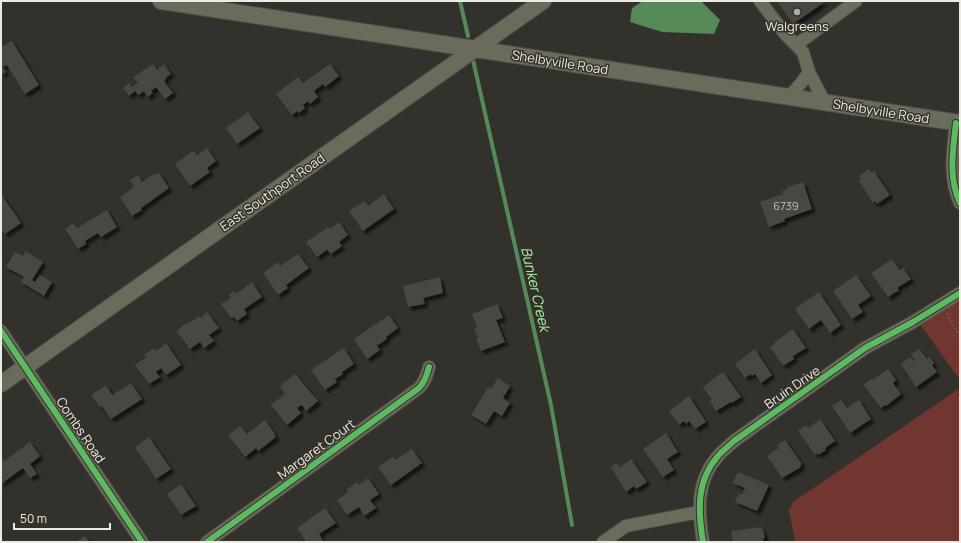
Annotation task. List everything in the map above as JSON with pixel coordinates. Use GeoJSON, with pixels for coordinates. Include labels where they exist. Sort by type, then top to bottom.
{"type":"FeatureCollection","features":[{"type":"Feature","properties":{"kind":"main road","name":"Shelbyville Road"},"geometry":{"type":"LineString","coordinates":[[161,1],[958,123]]}},
{"type":"Feature","properties":{"kind":"main road","name":"East Southport Road"},"geometry":{"type":"LineString","coordinates":[[1,384],[543,1]]}},
{"type":"Feature","properties":{"kind":"street"},"geometry":{"type":"LineString","coordinates":[[760,1],[785,34],[803,52],[809,72],[825,102]]}},
{"type":"Feature","properties":{"kind":"street"},"geometry":{"type":"LineString","coordinates":[[796,45],[856,1]]}},
{"type":"Feature","properties":{"kind":"street"},"geometry":{"type":"LineString","coordinates":[[789,97],[809,72]]}},
{"type":"Feature","properties":{"kind":"street"},"geometry":{"type":"LineString","coordinates":[[958,123],[952,155],[952,173],[955,193],[960,203]]}},
{"type":"Feature","properties":{"kind":"street","name":"Bruin Drive"},"geometry":{"type":"LineString","coordinates":[[703,542],[699,512],[700,495],[707,471],[718,456],[734,441],[865,348],[913,322],[960,293]]}},
{"type":"Feature","properties":{"kind":"street","name":"Combs Road"},"geometry":{"type":"LineString","coordinates":[[1,331],[142,542]]}},
{"type":"Feature","properties":{"kind":"street","name":"Margaret Court"},"geometry":{"type":"LineString","coordinates":[[207,542],[419,388],[427,377],[428,367]]}},
{"type":"Feature","properties":{"kind":"street"},"geometry":{"type":"LineString","coordinates":[[603,542],[626,526],[699,512]]}},
{"type":"Feature","properties":{"kind":"path"},"geometry":{"type":"LineString","coordinates":[[946,313],[960,336]]}},
{"type":"Feature","properties":{"kind":"shaded area"},"geometry":{"type":"Polygon","coordinates":[[[643,1],[701,1],[720,20],[714,34],[662,32],[630,22],[632,8],[643,1]]]}},
{"type":"Feature","properties":{"kind":"shaded area"},"geometry":{"type":"Polygon","coordinates":[[[960,299],[960,380],[920,324],[960,299]]]}},
{"type":"Feature","properties":{"kind":"shaded area"},"geometry":{"type":"Polygon","coordinates":[[[960,388],[960,542],[795,542],[789,511],[793,502],[960,388]]]}},
{"type":"Feature","properties":{"kind":"building","name":"Walgreens"},"geometry":{"type":"Polygon","coordinates":[[[777,1],[826,1],[793,24],[777,1]]]}},
{"type":"Feature","properties":{"kind":"building"},"geometry":{"type":"Polygon","coordinates":[[[12,41],[39,85],[25,94],[7,65],[2,67],[6,72],[1,75],[1,47],[12,41]]]}},
{"type":"Feature","properties":{"kind":"building"},"geometry":{"type":"Polygon","coordinates":[[[153,64],[157,70],[164,64],[171,74],[165,78],[166,80],[164,81],[173,93],[165,99],[156,87],[151,91],[153,93],[147,97],[144,91],[138,95],[135,91],[129,96],[123,88],[129,83],[132,87],[138,83],[133,77],[153,64]]]}},
{"type":"Feature","properties":{"kind":"building"},"geometry":{"type":"Polygon","coordinates":[[[330,64],[339,76],[325,87],[323,84],[314,91],[318,97],[310,104],[308,101],[303,105],[305,108],[299,113],[297,111],[292,115],[276,94],[298,77],[303,83],[330,64]]]}},
{"type":"Feature","properties":{"kind":"building"},"geometry":{"type":"Polygon","coordinates":[[[248,112],[260,128],[237,144],[226,128],[248,112]]]}},
{"type":"Feature","properties":{"kind":"building"},"geometry":{"type":"Polygon","coordinates":[[[207,148],[216,161],[207,168],[210,172],[190,186],[175,164],[193,151],[197,155],[207,148]]]}},
{"type":"Feature","properties":{"kind":"building"},"geometry":{"type":"Polygon","coordinates":[[[869,169],[871,173],[874,171],[890,195],[877,204],[875,201],[873,203],[859,181],[861,179],[859,176],[869,169]]]}},
{"type":"Feature","properties":{"kind":"building"},"geometry":{"type":"Polygon","coordinates":[[[159,173],[169,188],[141,208],[142,210],[132,216],[120,197],[134,187],[130,180],[138,175],[142,182],[153,174],[159,173]]]}},
{"type":"Feature","properties":{"kind":"building"},"geometry":{"type":"Polygon","coordinates":[[[803,182],[812,209],[784,219],[785,221],[769,227],[760,202],[783,194],[782,191],[787,189],[787,187],[803,182]]]}},
{"type":"Feature","properties":{"kind":"building"},"geometry":{"type":"Polygon","coordinates":[[[1,194],[21,223],[5,234],[1,229],[1,194]]]}},
{"type":"Feature","properties":{"kind":"building"},"geometry":{"type":"Polygon","coordinates":[[[384,194],[394,209],[363,231],[349,211],[365,201],[368,206],[384,194]]]}},
{"type":"Feature","properties":{"kind":"building"},"geometry":{"type":"Polygon","coordinates":[[[107,210],[117,227],[101,237],[98,233],[85,241],[86,244],[78,249],[65,229],[73,223],[77,228],[107,210]]]}},
{"type":"Feature","properties":{"kind":"building"},"geometry":{"type":"Polygon","coordinates":[[[339,222],[348,235],[339,242],[342,246],[331,254],[327,250],[317,257],[306,242],[328,227],[330,229],[339,222]]]}},
{"type":"Feature","properties":{"kind":"building"},"geometry":{"type":"Polygon","coordinates":[[[26,251],[43,262],[32,280],[35,282],[40,275],[52,282],[44,296],[21,282],[24,277],[6,267],[15,252],[23,256],[26,251]]]}},
{"type":"Feature","properties":{"kind":"building"},"geometry":{"type":"Polygon","coordinates":[[[298,254],[309,268],[286,285],[288,288],[278,295],[263,273],[278,262],[280,266],[298,254]]]}},
{"type":"Feature","properties":{"kind":"building"},"geometry":{"type":"Polygon","coordinates":[[[892,259],[900,270],[903,268],[911,279],[897,288],[899,290],[888,297],[871,273],[892,259]]]}},
{"type":"Feature","properties":{"kind":"building"},"geometry":{"type":"Polygon","coordinates":[[[856,275],[871,296],[858,305],[863,312],[852,319],[833,291],[856,275]]]}},
{"type":"Feature","properties":{"kind":"building"},"geometry":{"type":"Polygon","coordinates":[[[440,277],[443,293],[423,298],[425,304],[408,307],[403,286],[440,277]]]}},
{"type":"Feature","properties":{"kind":"building"},"geometry":{"type":"Polygon","coordinates":[[[252,282],[262,297],[244,309],[247,314],[237,321],[234,317],[231,318],[221,304],[231,298],[229,295],[234,291],[236,294],[252,282]]]}},
{"type":"Feature","properties":{"kind":"building"},"geometry":{"type":"Polygon","coordinates":[[[819,292],[841,325],[830,333],[821,320],[809,329],[795,309],[819,292]]]}},
{"type":"Feature","properties":{"kind":"building"},"geometry":{"type":"Polygon","coordinates":[[[497,304],[503,318],[496,320],[505,342],[481,351],[476,339],[478,338],[474,328],[477,327],[472,314],[497,304]]]}},
{"type":"Feature","properties":{"kind":"building"},"geometry":{"type":"Polygon","coordinates":[[[207,312],[219,328],[209,335],[214,341],[204,348],[200,342],[190,349],[176,331],[199,316],[200,318],[207,312]]]}},
{"type":"Feature","properties":{"kind":"building"},"geometry":{"type":"Polygon","coordinates":[[[389,315],[398,328],[386,337],[387,339],[378,345],[376,344],[380,350],[367,359],[354,339],[389,315]]]}},
{"type":"Feature","properties":{"kind":"building"},"geometry":{"type":"Polygon","coordinates":[[[793,329],[806,348],[793,356],[794,359],[783,366],[770,347],[793,329]]]}},
{"type":"Feature","properties":{"kind":"building"},"geometry":{"type":"Polygon","coordinates":[[[166,343],[181,365],[166,375],[161,368],[156,372],[160,377],[149,384],[135,365],[146,357],[144,355],[154,348],[156,351],[166,343]]]}},
{"type":"Feature","properties":{"kind":"building"},"geometry":{"type":"Polygon","coordinates":[[[344,348],[354,364],[335,379],[337,382],[325,390],[311,370],[344,348]]]}},
{"type":"Feature","properties":{"kind":"building"},"geometry":{"type":"Polygon","coordinates":[[[755,349],[772,375],[761,383],[755,374],[752,376],[751,374],[745,378],[735,364],[755,349]]]}},
{"type":"Feature","properties":{"kind":"building"},"geometry":{"type":"Polygon","coordinates":[[[919,349],[927,359],[929,357],[934,363],[932,365],[937,372],[916,387],[901,364],[910,357],[913,361],[915,360],[911,354],[919,349]]]}},
{"type":"Feature","properties":{"kind":"building"},"geometry":{"type":"Polygon","coordinates":[[[888,369],[896,380],[893,383],[901,394],[886,406],[885,405],[881,408],[863,385],[888,369]]]}},
{"type":"Feature","properties":{"kind":"building"},"geometry":{"type":"Polygon","coordinates":[[[721,373],[724,373],[741,397],[716,411],[710,402],[712,400],[703,387],[721,373]]]}},
{"type":"Feature","properties":{"kind":"building"},"geometry":{"type":"Polygon","coordinates":[[[295,374],[318,401],[306,411],[302,405],[297,408],[301,413],[287,425],[271,405],[285,394],[280,386],[295,374]]]}},
{"type":"Feature","properties":{"kind":"building"},"geometry":{"type":"Polygon","coordinates":[[[498,378],[510,386],[503,398],[510,403],[502,416],[494,411],[486,424],[471,415],[488,387],[491,389],[498,378]]]}},
{"type":"Feature","properties":{"kind":"building"},"geometry":{"type":"Polygon","coordinates":[[[131,383],[142,399],[111,419],[102,406],[100,407],[91,395],[106,385],[112,395],[131,383]]]}},
{"type":"Feature","properties":{"kind":"building"},"geometry":{"type":"Polygon","coordinates":[[[689,396],[706,422],[695,429],[689,421],[686,424],[684,421],[679,425],[669,411],[689,396]]]}},
{"type":"Feature","properties":{"kind":"building"},"geometry":{"type":"Polygon","coordinates":[[[841,400],[847,408],[859,400],[871,419],[850,433],[832,406],[841,400]]]}},
{"type":"Feature","properties":{"kind":"building"},"geometry":{"type":"Polygon","coordinates":[[[820,419],[835,441],[825,448],[826,450],[818,455],[817,453],[815,455],[798,431],[806,425],[808,428],[820,419]]]}},
{"type":"Feature","properties":{"kind":"building"},"geometry":{"type":"Polygon","coordinates":[[[265,420],[276,437],[258,451],[256,448],[245,457],[228,435],[240,426],[247,434],[265,420]]]}},
{"type":"Feature","properties":{"kind":"building"},"geometry":{"type":"Polygon","coordinates":[[[666,433],[678,452],[667,459],[674,470],[663,477],[643,449],[666,433]]]}},
{"type":"Feature","properties":{"kind":"building"},"geometry":{"type":"Polygon","coordinates":[[[149,437],[171,469],[156,479],[135,447],[149,437]]]}},
{"type":"Feature","properties":{"kind":"building"},"geometry":{"type":"Polygon","coordinates":[[[785,440],[802,464],[800,465],[801,467],[782,478],[767,456],[779,448],[777,445],[785,440]]]}},
{"type":"Feature","properties":{"kind":"building"},"geometry":{"type":"Polygon","coordinates":[[[30,442],[40,456],[30,464],[37,474],[30,478],[23,468],[1,484],[1,457],[4,461],[30,442]]]}},
{"type":"Feature","properties":{"kind":"building"},"geometry":{"type":"Polygon","coordinates":[[[412,449],[422,463],[391,485],[378,467],[393,457],[395,460],[412,449]]]}},
{"type":"Feature","properties":{"kind":"building"},"geometry":{"type":"Polygon","coordinates":[[[631,459],[647,482],[636,489],[634,486],[626,492],[611,467],[617,463],[620,467],[631,459]]]}},
{"type":"Feature","properties":{"kind":"building"},"geometry":{"type":"Polygon","coordinates":[[[738,472],[769,485],[757,511],[735,502],[739,493],[742,495],[745,488],[733,483],[738,472]]]}},
{"type":"Feature","properties":{"kind":"building"},"geometry":{"type":"Polygon","coordinates":[[[368,478],[379,494],[370,500],[376,508],[364,516],[359,507],[347,515],[337,500],[348,492],[346,490],[357,482],[359,485],[368,478]]]}},
{"type":"Feature","properties":{"kind":"building"},"geometry":{"type":"Polygon","coordinates":[[[181,484],[196,506],[181,515],[167,494],[181,484]]]}},
{"type":"Feature","properties":{"kind":"building"},"geometry":{"type":"Polygon","coordinates":[[[325,508],[336,523],[319,534],[324,542],[306,542],[297,528],[325,508]]]}},
{"type":"Feature","properties":{"kind":"building"},"geometry":{"type":"Polygon","coordinates":[[[761,527],[765,538],[763,538],[764,542],[733,541],[731,531],[761,527]]]}},
{"type":"Feature","properties":{"kind":"building"},"geometry":{"type":"Polygon","coordinates":[[[85,536],[89,542],[76,542],[85,536]]]}},
{"type":"Feature","properties":{"kind":"waterway","name":"Bunker Creek"},"geometry":{"type":"LineString","coordinates":[[460,1],[468,36]]}},
{"type":"Feature","properties":{"kind":"waterway","name":"Bunker Creek"},"geometry":{"type":"LineString","coordinates":[[473,60],[551,405],[572,525]]}},
{"type":"Feature","properties":{"kind":"cycle path"},"geometry":{"type":"LineString","coordinates":[[956,123],[952,163],[954,183],[960,203]]}},
{"type":"Feature","properties":{"kind":"cycle path"},"geometry":{"type":"LineString","coordinates":[[703,542],[700,519],[700,497],[702,486],[711,466],[721,452],[734,441],[865,348],[913,322],[960,293]]}},
{"type":"Feature","properties":{"kind":"cycle path"},"geometry":{"type":"LineString","coordinates":[[1,331],[142,542]]}},
{"type":"Feature","properties":{"kind":"cycle path"},"geometry":{"type":"LineString","coordinates":[[207,542],[419,388],[427,376],[429,367]]}},
{"type":"Feature","properties":{"kind":"place","name":"Walgreens"},"geometry":{"type":"Point","coordinates":[797,12]}}]}
